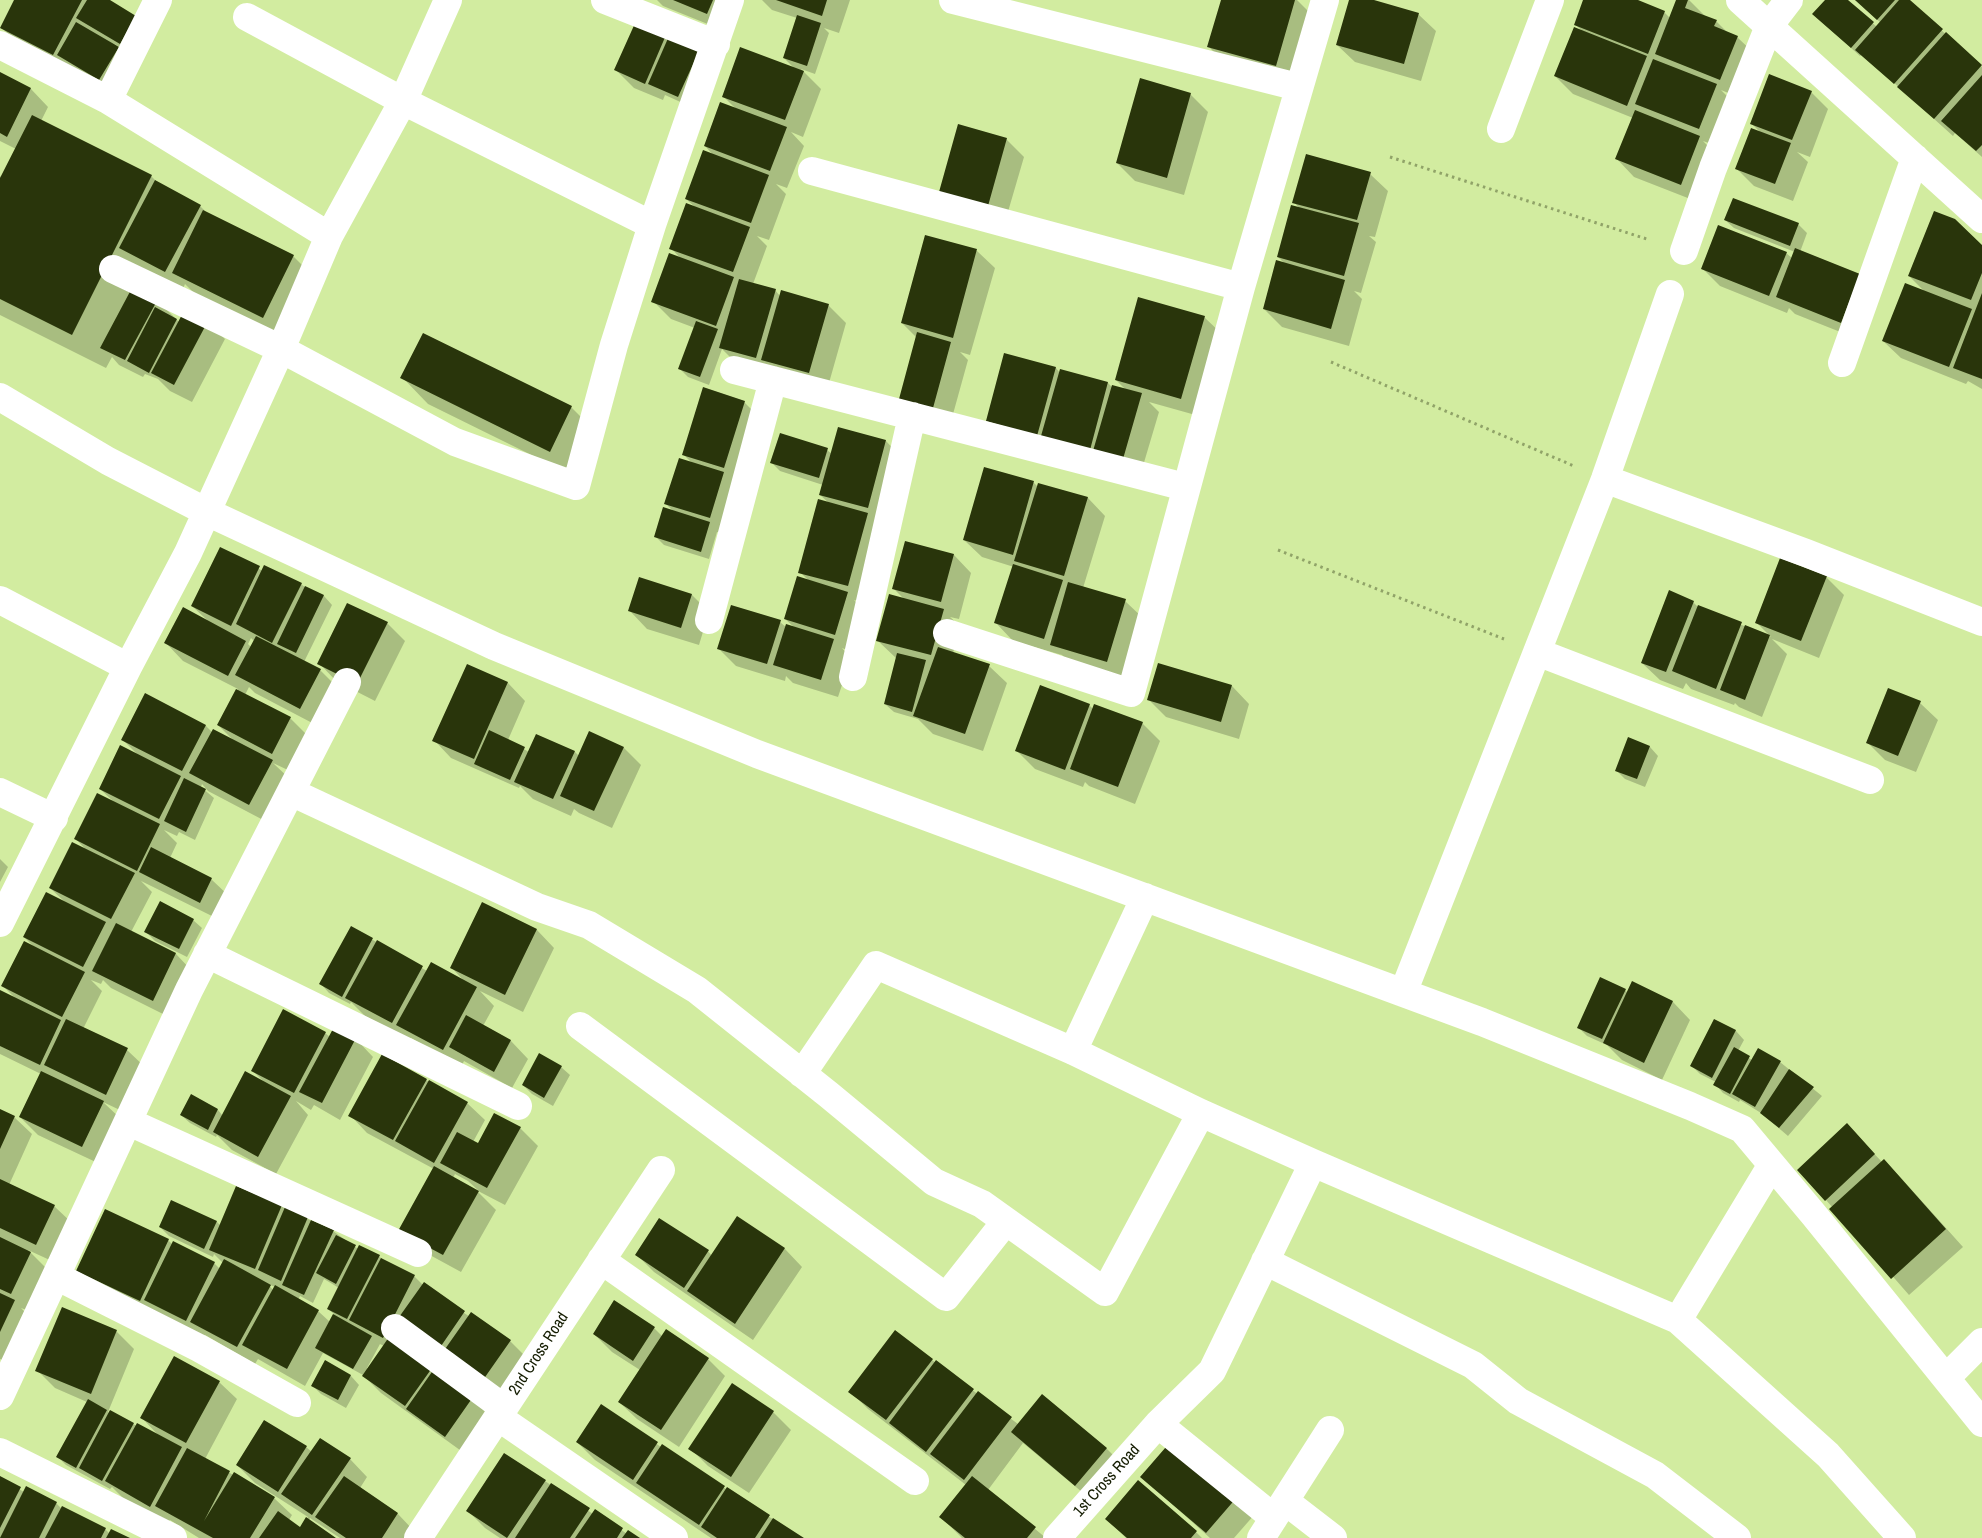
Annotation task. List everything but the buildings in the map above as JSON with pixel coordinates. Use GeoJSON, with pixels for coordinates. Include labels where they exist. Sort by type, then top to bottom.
{"type":"FeatureCollection","features":[{"type":"Feature","properties":{"kind":"street"},"geometry":{"type":"LineString","coordinates":[[108,100],[158,0]]}},
{"type":"Feature","properties":{"kind":"street"},"geometry":{"type":"LineString","coordinates":[[0,923],[208,512],[329,236],[403,101],[448,0]]}},
{"type":"Feature","properties":{"kind":"street"},"geometry":{"type":"LineString","coordinates":[[605,0],[716,44]]}},
{"type":"Feature","properties":{"kind":"street"},"geometry":{"type":"LineString","coordinates":[[113,269],[281,349],[455,442],[576,486],[614,345],[652,225],[730,0]]}},
{"type":"Feature","properties":{"kind":"street"},"geometry":{"type":"LineString","coordinates":[[953,0],[1298,87]]}},
{"type":"Feature","properties":{"kind":"street"},"geometry":{"type":"LineString","coordinates":[[947,633],[1131,693],[1185,487],[1298,87],[1326,0]]}},
{"type":"Feature","properties":{"kind":"street"},"geometry":{"type":"LineString","coordinates":[[1501,129],[1550,0]]}},
{"type":"Feature","properties":{"kind":"street"},"geometry":{"type":"LineString","coordinates":[[1740,0],[1982,219]]}},
{"type":"Feature","properties":{"kind":"street"},"geometry":{"type":"LineString","coordinates":[[1684,251],[1713,168],[1769,26],[1790,0]]}},
{"type":"Feature","properties":{"kind":"street"},"geometry":{"type":"LineString","coordinates":[[247,17],[403,101],[652,225]]}},
{"type":"Feature","properties":{"kind":"street"},"geometry":{"type":"LineString","coordinates":[[0,45],[108,100],[329,236]]}},
{"type":"Feature","properties":{"kind":"street"},"geometry":{"type":"LineString","coordinates":[[1842,362],[1915,158]]}},
{"type":"Feature","properties":{"kind":"street"},"geometry":{"type":"LineString","coordinates":[[812,171],[1241,288]]}},
{"type":"Feature","properties":{"kind":"street"},"geometry":{"type":"LineString","coordinates":[[1403,994],[1605,479],[1670,294]]}},
{"type":"Feature","properties":{"kind":"street"},"geometry":{"type":"LineString","coordinates":[[734,370],[1185,487]]}},
{"type":"Feature","properties":{"kind":"street"},"geometry":{"type":"LineString","coordinates":[[709,620],[773,380]]}},
{"type":"Feature","properties":{"kind":"street"},"geometry":{"type":"LineString","coordinates":[[0,397],[108,461],[208,512],[494,646],[758,754],[1482,1022],[1690,1106],[1742,1130],[1814,1215],[1982,1423]]}},
{"type":"Feature","properties":{"kind":"street"},"geometry":{"type":"LineString","coordinates":[[853,677],[912,416]]}},
{"type":"Feature","properties":{"kind":"street"},"geometry":{"type":"LineString","coordinates":[[1605,479],[1806,553],[1982,622]]}},
{"type":"Feature","properties":{"kind":"street"},"geometry":{"type":"LineString","coordinates":[[0,600],[128,667]]}},
{"type":"Feature","properties":{"kind":"street"},"geometry":{"type":"LineString","coordinates":[[1538,652],[1870,780]]}},
{"type":"Feature","properties":{"kind":"street"},"geometry":{"type":"LineString","coordinates":[[0,1396],[207,954],[347,682]]}},
{"type":"Feature","properties":{"kind":"street"},"geometry":{"type":"LineString","coordinates":[[0,792],[54,818]]}},
{"type":"Feature","properties":{"kind":"street"},"geometry":{"type":"LineString","coordinates":[[291,792],[537,907],[589,925],[697,990],[934,1182],[982,1204],[1105,1292],[1201,1113]]}},
{"type":"Feature","properties":{"kind":"street"},"geometry":{"type":"LineString","coordinates":[[1073,1051],[1145,897]]}},
{"type":"Feature","properties":{"kind":"street"},"geometry":{"type":"LineString","coordinates":[[207,954],[518,1106]]}},
{"type":"Feature","properties":{"kind":"street"},"geometry":{"type":"LineString","coordinates":[[802,1074],[876,966],[1073,1051],[1201,1113],[1313,1163],[1678,1320],[1828,1454],[1902,1538]]}},
{"type":"Feature","properties":{"kind":"street"},"geometry":{"type":"LineString","coordinates":[[580,1026],[946,1297],[1006,1221]]}},
{"type":"Feature","properties":{"kind":"street"},"geometry":{"type":"LineString","coordinates":[[129,1122],[418,1253]]}},
{"type":"Feature","properties":{"kind":"street","name":"1st Cross Road"},"geometry":{"type":"LineString","coordinates":[[1057,1538],[1158,1424],[1212,1371],[1313,1163]]}},
{"type":"Feature","properties":{"kind":"street"},"geometry":{"type":"LineString","coordinates":[[1678,1320],[1771,1166]]}},
{"type":"Feature","properties":{"kind":"street","name":"2nd Cross Road"},"geometry":{"type":"LineString","coordinates":[[418,1538],[661,1170]]}},
{"type":"Feature","properties":{"kind":"street"},"geometry":{"type":"LineString","coordinates":[[601,1260],[916,1481]]}},
{"type":"Feature","properties":{"kind":"street"},"geometry":{"type":"LineString","coordinates":[[1265,1261],[1473,1364],[1518,1401],[1655,1476],[1737,1538]]}},
{"type":"Feature","properties":{"kind":"street"},"geometry":{"type":"LineString","coordinates":[[56,1276],[199,1348],[297,1403]]}},
{"type":"Feature","properties":{"kind":"street"},"geometry":{"type":"LineString","coordinates":[[395,1328],[501,1413],[674,1538]]}},
{"type":"Feature","properties":{"kind":"street"},"geometry":{"type":"LineString","coordinates":[[1946,1378],[1982,1342]]}},
{"type":"Feature","properties":{"kind":"street"},"geometry":{"type":"LineString","coordinates":[[1158,1424],[1273,1519],[1333,1538]]}},
{"type":"Feature","properties":{"kind":"street"},"geometry":{"type":"LineString","coordinates":[[1273,1519],[1330,1430]]}},
{"type":"Feature","properties":{"kind":"street"},"geometry":{"type":"LineString","coordinates":[[0,1452],[173,1538]]}},
{"type":"Feature","properties":{"kind":"path"},"geometry":{"type":"LineString","coordinates":[[1390,157],[1684,251]]}},
{"type":"Feature","properties":{"kind":"path"},"geometry":{"type":"LineString","coordinates":[[1331,362],[1605,479]]}},
{"type":"Feature","properties":{"kind":"path"},"geometry":{"type":"LineString","coordinates":[[1278,550],[1538,652]]}}]}
